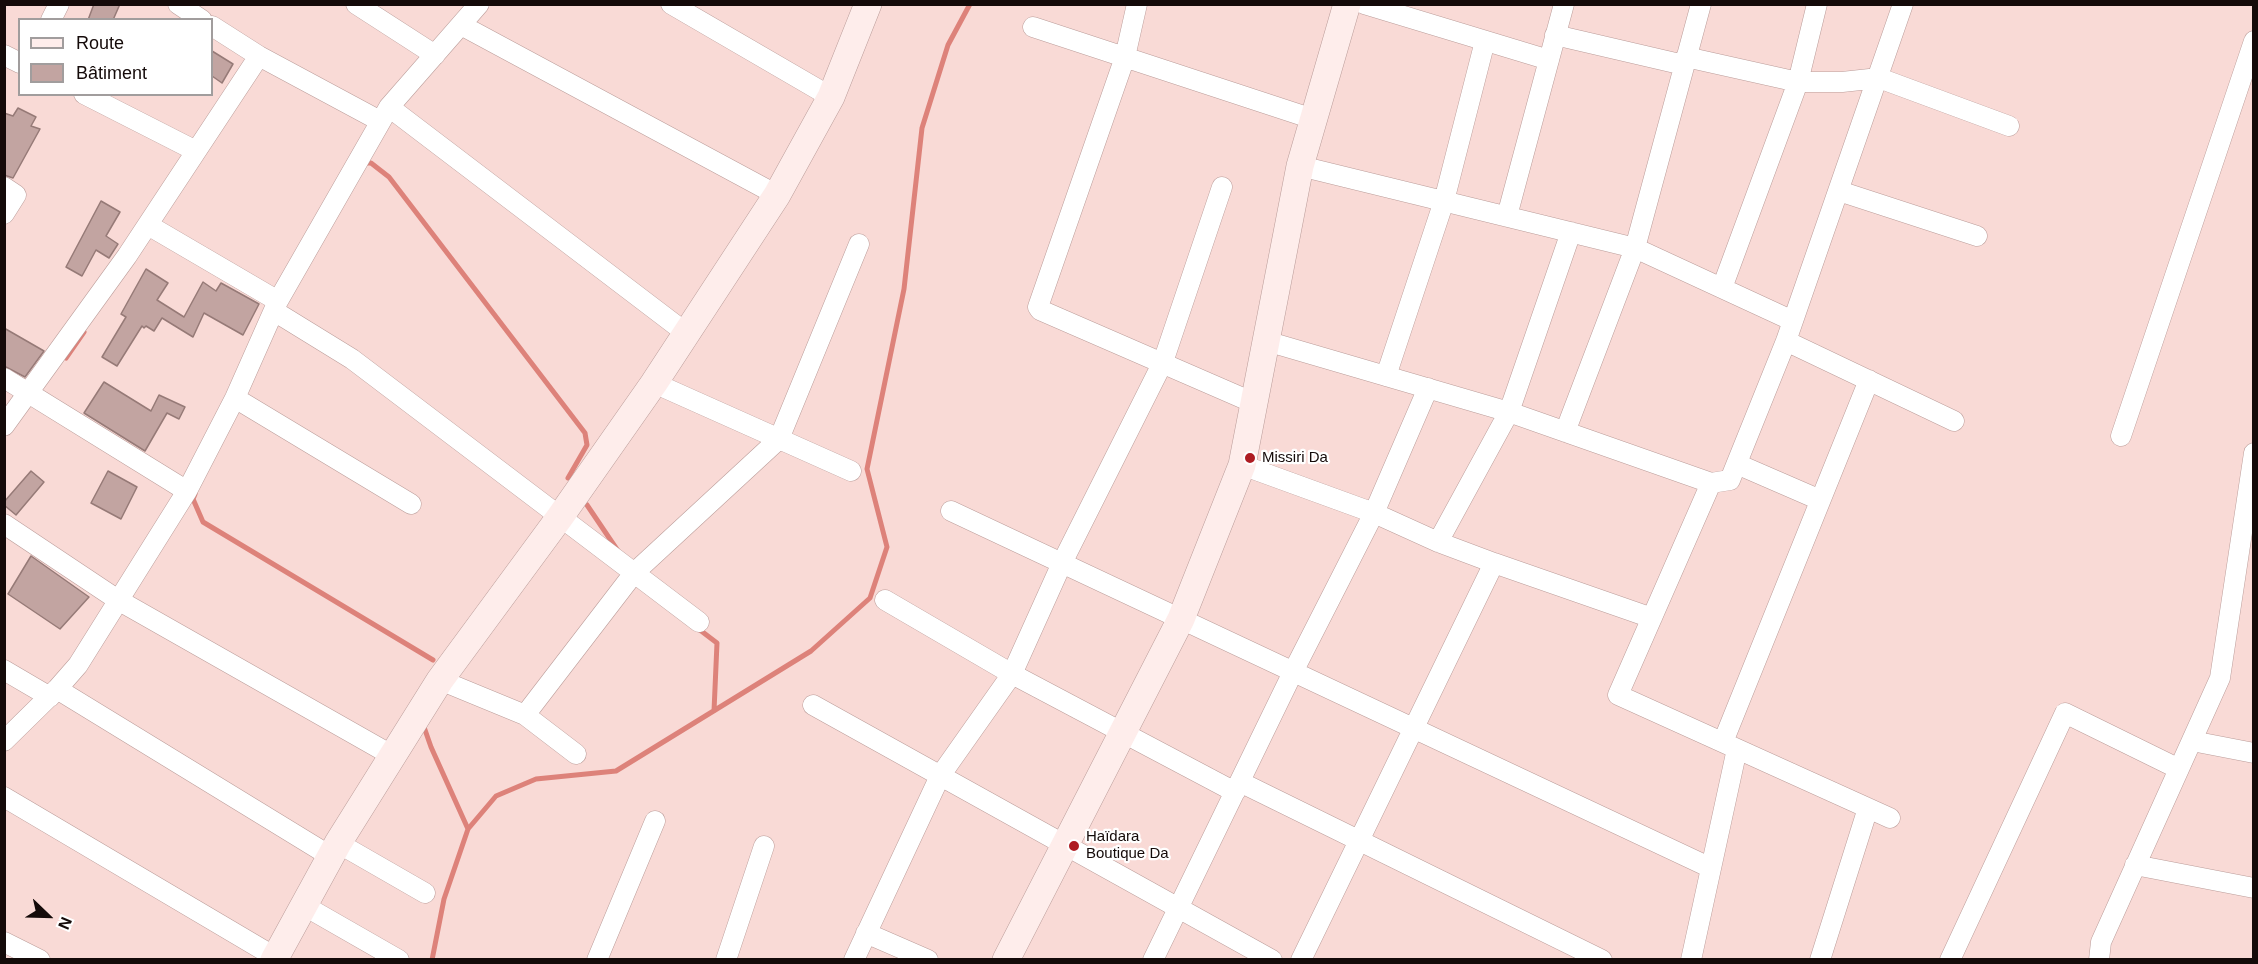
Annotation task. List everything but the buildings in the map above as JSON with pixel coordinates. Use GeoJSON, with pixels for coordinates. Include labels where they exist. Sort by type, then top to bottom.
{"type":"FeatureCollection","features":[{"type":"Feature","properties":{"kind":"street"},"geometry":{"type":"LineString","coordinates":[[52,18],[59,4]]}},
{"type":"Feature","properties":{"kind":"street"},"geometry":{"type":"LineString","coordinates":[[178,4],[199,18]]}},
{"type":"Feature","properties":{"kind":"street"},"geometry":{"type":"LineString","coordinates":[[356,4],[435,55]]}},
{"type":"Feature","properties":{"kind":"street"},"geometry":{"type":"LineString","coordinates":[[4,741],[54,693],[78,665],[187,491],[235,398],[276,306],[384,114],[479,4]]}},
{"type":"Feature","properties":{"kind":"street"},"geometry":{"type":"LineString","coordinates":[[671,4],[831,97]]}},
{"type":"Feature","properties":{"kind":"street"},"geometry":{"type":"LineString","coordinates":[[4,797],[275,958],[334,849],[440,680],[560,517],[654,383],[777,195],[831,97],[868,4]]}},
{"type":"Feature","properties":{"kind":"street"},"geometry":{"type":"LineString","coordinates":[[1137,4],[1125,57],[1038,307],[1040,310],[1254,403]]}},
{"type":"Feature","properties":{"kind":"street"},"geometry":{"type":"LineString","coordinates":[[1006,960],[1181,619],[1242,465],[1300,166],[1347,4]]}},
{"type":"Feature","properties":{"kind":"street"},"geometry":{"type":"LineString","coordinates":[[1364,4],[1549,60]]}},
{"type":"Feature","properties":{"kind":"street"},"geometry":{"type":"LineString","coordinates":[[1507,216],[1563,4]]}},
{"type":"Feature","properties":{"kind":"street"},"geometry":{"type":"LineString","coordinates":[[1565,432],[1635,248],[1701,4]]}},
{"type":"Feature","properties":{"kind":"street"},"geometry":{"type":"LineString","coordinates":[[1722,288],[1798,82],[1817,4]]}},
{"type":"Feature","properties":{"kind":"street"},"geometry":{"type":"LineString","coordinates":[[1266,341],[1509,412],[1711,483],[1730,480],[1786,341],[1903,4]]}},
{"type":"Feature","properties":{"kind":"street"},"geometry":{"type":"LineString","coordinates":[[461,25],[777,195]]}},
{"type":"Feature","properties":{"kind":"street"},"geometry":{"type":"LineString","coordinates":[[213,27],[259,56],[384,114],[686,333]]}},
{"type":"Feature","properties":{"kind":"street"},"geometry":{"type":"LineString","coordinates":[[1033,27],[1313,119]]}},
{"type":"Feature","properties":{"kind":"street"},"geometry":{"type":"LineString","coordinates":[[1555,35],[1798,82],[1842,82],[1879,78],[2009,126]]}},
{"type":"Feature","properties":{"kind":"street"},"geometry":{"type":"LineString","coordinates":[[1386,376],[1444,201],[1485,41]]}},
{"type":"Feature","properties":{"kind":"street"},"geometry":{"type":"LineString","coordinates":[[2121,436],[2253,41]]}},
{"type":"Feature","properties":{"kind":"street"},"geometry":{"type":"LineString","coordinates":[[4,55],[18,62]]}},
{"type":"Feature","properties":{"kind":"street"},"geometry":{"type":"LineString","coordinates":[[4,426],[148,225],[259,56]]}},
{"type":"Feature","properties":{"kind":"street"},"geometry":{"type":"LineString","coordinates":[[88,96],[196,151]]}},
{"type":"Feature","properties":{"kind":"street"},"geometry":{"type":"LineString","coordinates":[[1300,166],[1635,248],[1793,321]]}},
{"type":"Feature","properties":{"kind":"street"},"geometry":{"type":"LineString","coordinates":[[4,187],[16,195],[4,214]]}},
{"type":"Feature","properties":{"kind":"street"},"geometry":{"type":"LineString","coordinates":[[854,960],[940,776],[1011,674],[1062,563],[1163,362],[1222,187]]}},
{"type":"Feature","properties":{"kind":"street"},"geometry":{"type":"LineString","coordinates":[[1839,191],[1977,236]]}},
{"type":"Feature","properties":{"kind":"street"},"geometry":{"type":"LineString","coordinates":[[148,225],[276,306],[352,359],[699,622]]}},
{"type":"Feature","properties":{"kind":"street"},"geometry":{"type":"LineString","coordinates":[[1438,542],[1509,412],[1571,232]]}},
{"type":"Feature","properties":{"kind":"street"},"geometry":{"type":"LineString","coordinates":[[525,715],[634,573],[779,439],[859,244]]}},
{"type":"Feature","properties":{"kind":"street"},"geometry":{"type":"LineString","coordinates":[[1786,341],[1954,421]]}},
{"type":"Feature","properties":{"kind":"street"},"geometry":{"type":"LineString","coordinates":[[4,378],[187,491]]}},
{"type":"Feature","properties":{"kind":"street"},"geometry":{"type":"LineString","coordinates":[[1692,960],[1711,868],[1730,745],[1820,500],[1869,380]]}},
{"type":"Feature","properties":{"kind":"street"},"geometry":{"type":"LineString","coordinates":[[654,383],[851,471]]}},
{"type":"Feature","properties":{"kind":"street"},"geometry":{"type":"LineString","coordinates":[[1153,960],[1293,672],[1374,513],[1428,388]]}},
{"type":"Feature","properties":{"kind":"street"},"geometry":{"type":"LineString","coordinates":[[235,398],[411,504]]}},
{"type":"Feature","properties":{"kind":"street"},"geometry":{"type":"LineString","coordinates":[[2099,960],[2101,942],[2220,678],[2253,453]]}},
{"type":"Feature","properties":{"kind":"street"},"geometry":{"type":"LineString","coordinates":[[1737,464],[1820,500]]}},
{"type":"Feature","properties":{"kind":"street"},"geometry":{"type":"LineString","coordinates":[[1242,465],[1374,513],[1438,542],[1494,563],[1652,618]]}},
{"type":"Feature","properties":{"kind":"street"},"geometry":{"type":"LineString","coordinates":[[1711,483],[1618,695],[1890,818]]}},
{"type":"Feature","properties":{"kind":"street"},"geometry":{"type":"LineString","coordinates":[[951,511],[1711,868]]}},
{"type":"Feature","properties":{"kind":"street"},"geometry":{"type":"LineString","coordinates":[[4,524],[118,600],[393,756]]}},
{"type":"Feature","properties":{"kind":"street"},"geometry":{"type":"LineString","coordinates":[[1301,960],[1494,563]]}},
{"type":"Feature","properties":{"kind":"street"},"geometry":{"type":"LineString","coordinates":[[885,600],[1011,674],[1123,732],[1237,787],[1359,840],[1602,960]]}},
{"type":"Feature","properties":{"kind":"street"},"geometry":{"type":"LineString","coordinates":[[4,670],[54,693],[334,849],[425,893]]}},
{"type":"Feature","properties":{"kind":"street"},"geometry":{"type":"LineString","coordinates":[[440,680],[525,715],[576,754]]}},
{"type":"Feature","properties":{"kind":"street"},"geometry":{"type":"LineString","coordinates":[[813,705],[1272,960]]}},
{"type":"Feature","properties":{"kind":"street"},"geometry":{"type":"LineString","coordinates":[[1950,960],[2065,713],[2179,769]]}},
{"type":"Feature","properties":{"kind":"street"},"geometry":{"type":"LineString","coordinates":[[2192,741],[2253,753]]}},
{"type":"Feature","properties":{"kind":"street"},"geometry":{"type":"LineString","coordinates":[[1820,960],[1868,808]]}},
{"type":"Feature","properties":{"kind":"street"},"geometry":{"type":"LineString","coordinates":[[597,960],[655,820]]}},
{"type":"Feature","properties":{"kind":"street"},"geometry":{"type":"LineString","coordinates":[[726,960],[764,846]]}},
{"type":"Feature","properties":{"kind":"street"},"geometry":{"type":"LineString","coordinates":[[2135,865],[2253,888]]}},
{"type":"Feature","properties":{"kind":"street"},"geometry":{"type":"LineString","coordinates":[[303,905],[399,960]]}},
{"type":"Feature","properties":{"kind":"street"},"geometry":{"type":"LineString","coordinates":[[866,933],[928,960]]}},
{"type":"Feature","properties":{"kind":"street"},"geometry":{"type":"LineString","coordinates":[[4,942],[40,960]]}},
{"type":"Feature","properties":{"kind":"waterway"},"geometry":{"type":"LineString","coordinates":[[432,960],[444,899],[468,829],[496,796],[536,779],[616,771],[811,651],[870,598],[887,547],[867,469],[904,289],[922,128],[948,45],[970,4]]}},
{"type":"Feature","properties":{"kind":"waterway"},"geometry":{"type":"LineString","coordinates":[[363,163],[371,163],[389,177],[585,433],[587,445],[568,478]]}},
{"type":"Feature","properties":{"kind":"waterway"},"geometry":{"type":"LineString","coordinates":[[66,358],[84,332]]}},
{"type":"Feature","properties":{"kind":"waterway"},"geometry":{"type":"LineString","coordinates":[[195,494],[193,499],[203,522],[433,660]]}},
{"type":"Feature","properties":{"kind":"waterway"},"geometry":{"type":"LineString","coordinates":[[587,505],[618,551]]}},
{"type":"Feature","properties":{"kind":"waterway"},"geometry":{"type":"LineString","coordinates":[[696,627],[717,643],[714,711]]}},
{"type":"Feature","properties":{"kind":"waterway"},"geometry":{"type":"LineString","coordinates":[[424,727],[468,829]]}},
{"type":"Feature","properties":{"kind":"place","name":"Missiri Da"},"geometry":{"type":"Point","coordinates":[1250,458]}},
{"type":"Feature","properties":{"kind":"place","name":"Haïdara Boutique Da"},"geometry":{"type":"Point","coordinates":[1074,846]}}]}
